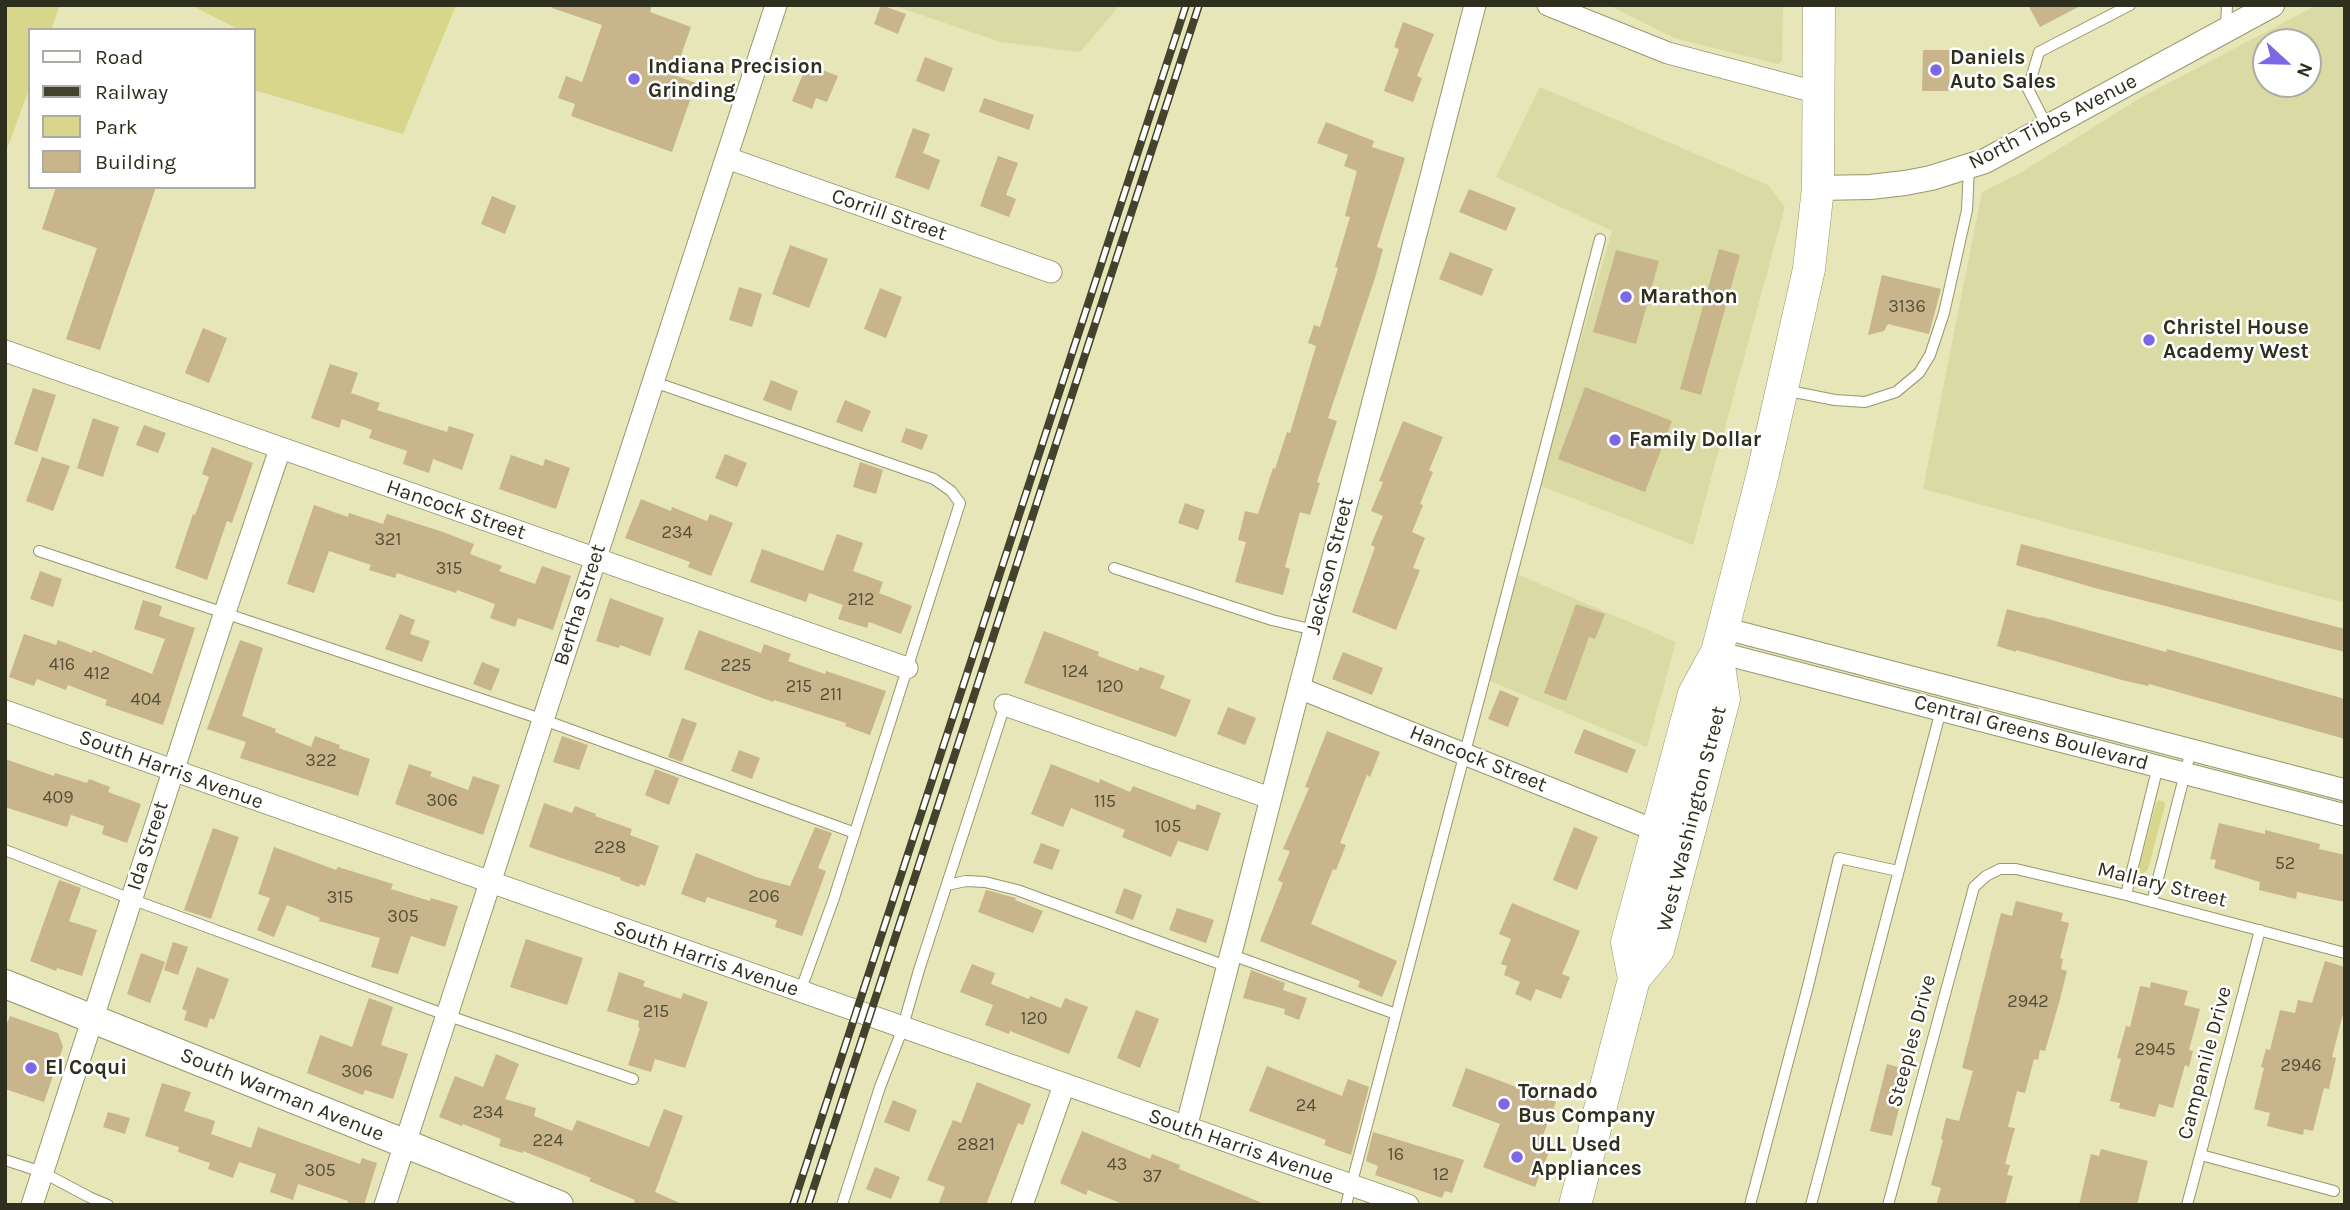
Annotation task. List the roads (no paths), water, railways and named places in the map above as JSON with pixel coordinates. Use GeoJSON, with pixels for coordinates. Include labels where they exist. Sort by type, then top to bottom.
{"type":"FeatureCollection","features":[{"type":"Feature","properties":{"kind":"main road","name":"West Washington Street"},"geometry":{"type":"LineString","coordinates":[[1575,1205],[1634,979],[1628,942],[1694,694],[1720,640],[1763,473],[1810,269],[1818,188],[1819,5]]}},
{"type":"Feature","properties":{"kind":"main road","name":"West Washington Street"},"geometry":{"type":"LineString","coordinates":[[1634,979],[1658,950],[1724,699],[1720,640]]}},
{"type":"Feature","properties":{"kind":"main road","name":"South Warman Avenue"},"geometry":{"type":"LineString","coordinates":[[5,984],[559,1205]]}},
{"type":"Feature","properties":{"kind":"street","name":"Bertha Street"},"geometry":{"type":"LineString","coordinates":[[385,1205],[541,719],[776,5]]}},
{"type":"Feature","properties":{"kind":"street","name":"Jackson Street"},"geometry":{"type":"LineString","coordinates":[[1186,1128],[1475,5]]}},
{"type":"Feature","properties":{"kind":"street"},"geometry":{"type":"LineString","coordinates":[[1548,5],[1668,53],[1819,93]]}},
{"type":"Feature","properties":{"kind":"street","name":"North Tibbs Avenue"},"geometry":{"type":"LineString","coordinates":[[1818,188],[1905,183],[1985,161],[2272,5]]}},
{"type":"Feature","properties":{"kind":"street","name":"Corrill Street"},"geometry":{"type":"LineString","coordinates":[[727,158],[1051,272]]}},
{"type":"Feature","properties":{"kind":"street","name":"Hancock Street"},"geometry":{"type":"LineString","coordinates":[[5,351],[907,668]]}},
{"type":"Feature","properties":{"kind":"street","name":"Ida Street"},"geometry":{"type":"LineString","coordinates":[[32,1205],[224,615],[281,449]]}},
{"type":"Feature","properties":{"kind":"street","name":"Central Greens Boulevard"},"geometry":{"type":"LineString","coordinates":[[1720,640],[1941,710],[2345,815]]}},
{"type":"Feature","properties":{"kind":"street","name":"Central Greens Boulevard"},"geometry":{"type":"LineString","coordinates":[[1720,640],[2164,743],[2345,790]]}},
{"type":"Feature","properties":{"kind":"street","name":"Hancock Street"},"geometry":{"type":"LineString","coordinates":[[1299,688],[1657,831]]}},
{"type":"Feature","properties":{"kind":"street"},"geometry":{"type":"LineString","coordinates":[[1005,705],[1270,798]]}},
{"type":"Feature","properties":{"kind":"street","name":"South Harris Avenue"},"geometry":{"type":"LineString","coordinates":[[5,711],[1186,1128],[1348,1195],[1408,1205]]}},
{"type":"Feature","properties":{"kind":"street"},"geometry":{"type":"LineString","coordinates":[[1022,1205],[1064,1085]]}},
{"type":"Feature","properties":{"kind":"lane"},"geometry":{"type":"LineString","coordinates":[[2048,128],[2028,89],[2039,52],[2130,5]]}},
{"type":"Feature","properties":{"kind":"lane"},"geometry":{"type":"LineString","coordinates":[[2226,30],[2227,5]]}},
{"type":"Feature","properties":{"kind":"lane"},"geometry":{"type":"LineString","coordinates":[[1782,389],[1835,400],[1865,402],[1896,392],[1919,373],[1930,355],[1944,313],[1967,209],[1969,166]]}},
{"type":"Feature","properties":{"kind":"lane"},"geometry":{"type":"LineString","coordinates":[[1348,1195],[1600,239]]}},
{"type":"Feature","properties":{"kind":"lane"},"geometry":{"type":"LineString","coordinates":[[654,382],[934,479],[951,491],[960,503],[855,833],[800,992]]}},
{"type":"Feature","properties":{"kind":"lane"},"geometry":{"type":"LineString","coordinates":[[39,551],[541,719],[855,833]]}},
{"type":"Feature","properties":{"kind":"lane"},"geometry":{"type":"LineString","coordinates":[[1114,568],[1272,621],[1314,630]]}},
{"type":"Feature","properties":{"kind":"lane"},"geometry":{"type":"LineString","coordinates":[[842,1205],[853,1166],[902,1028],[1005,705]]}},
{"type":"Feature","properties":{"kind":"lane"},"geometry":{"type":"LineString","coordinates":[[1811,1205],[1941,710]]}},
{"type":"Feature","properties":{"kind":"lane"},"geometry":{"type":"LineString","coordinates":[[2126,895],[2164,743]]}},
{"type":"Feature","properties":{"kind":"lane"},"geometry":{"type":"LineString","coordinates":[[2152,902],[2191,750]]}},
{"type":"Feature","properties":{"kind":"lane"},"geometry":{"type":"LineString","coordinates":[[5,850],[446,1015],[633,1079]]}},
{"type":"Feature","properties":{"kind":"lane"},"geometry":{"type":"LineString","coordinates":[[1750,1205],[1839,858],[1898,871]]}},
{"type":"Feature","properties":{"kind":"lane","name":"Mallary Street"},"geometry":{"type":"LineString","coordinates":[[1974,887],[1986,876],[2000,869],[2016,869],[2345,953]]}},
{"type":"Feature","properties":{"kind":"lane"},"geometry":{"type":"LineString","coordinates":[[947,885],[966,881],[985,882],[1017,890],[1396,1013]]}},
{"type":"Feature","properties":{"kind":"lane","name":"Steeples Drive"},"geometry":{"type":"LineString","coordinates":[[1888,1205],[1974,887]]}},
{"type":"Feature","properties":{"kind":"lane","name":"Campanile Drive"},"geometry":{"type":"LineString","coordinates":[[2187,1205],[2260,930]]}},
{"type":"Feature","properties":{"kind":"lane"},"geometry":{"type":"LineString","coordinates":[[2200,1155],[2334,1191]]}},
{"type":"Feature","properties":{"kind":"lane"},"geometry":{"type":"LineString","coordinates":[[5,1160],[42,1172],[108,1205]]}},
{"type":"Feature","properties":{"kind":"railway"},"geometry":{"type":"LineString","coordinates":[[793,1205],[1186,5]]}},
{"type":"Feature","properties":{"kind":"railway"},"geometry":{"type":"LineString","coordinates":[[808,1205],[1199,5]]}},
{"type":"Feature","properties":{"kind":"place","name":"Daniels Auto Sales"},"geometry":{"type":"Point","coordinates":[1936,70]}},
{"type":"Feature","properties":{"kind":"place","name":"Indiana Precision Grinding"},"geometry":{"type":"Point","coordinates":[634,79]}},
{"type":"Feature","properties":{"kind":"place","name":"Marathon"},"geometry":{"type":"Point","coordinates":[1626,297]}},
{"type":"Feature","properties":{"kind":"place","name":"Christel House Academy West"},"geometry":{"type":"Point","coordinates":[2149,340]}},
{"type":"Feature","properties":{"kind":"place","name":"Family Dollar"},"geometry":{"type":"Point","coordinates":[1615,440]}},
{"type":"Feature","properties":{"kind":"place","name":"El Coqui"},"geometry":{"type":"Point","coordinates":[31,1068]}},
{"type":"Feature","properties":{"kind":"place","name":"Tornado Bus Company"},"geometry":{"type":"Point","coordinates":[1504,1104]}},
{"type":"Feature","properties":{"kind":"place","name":"ULL Used Appliances"},"geometry":{"type":"Point","coordinates":[1517,1157]}}]}
